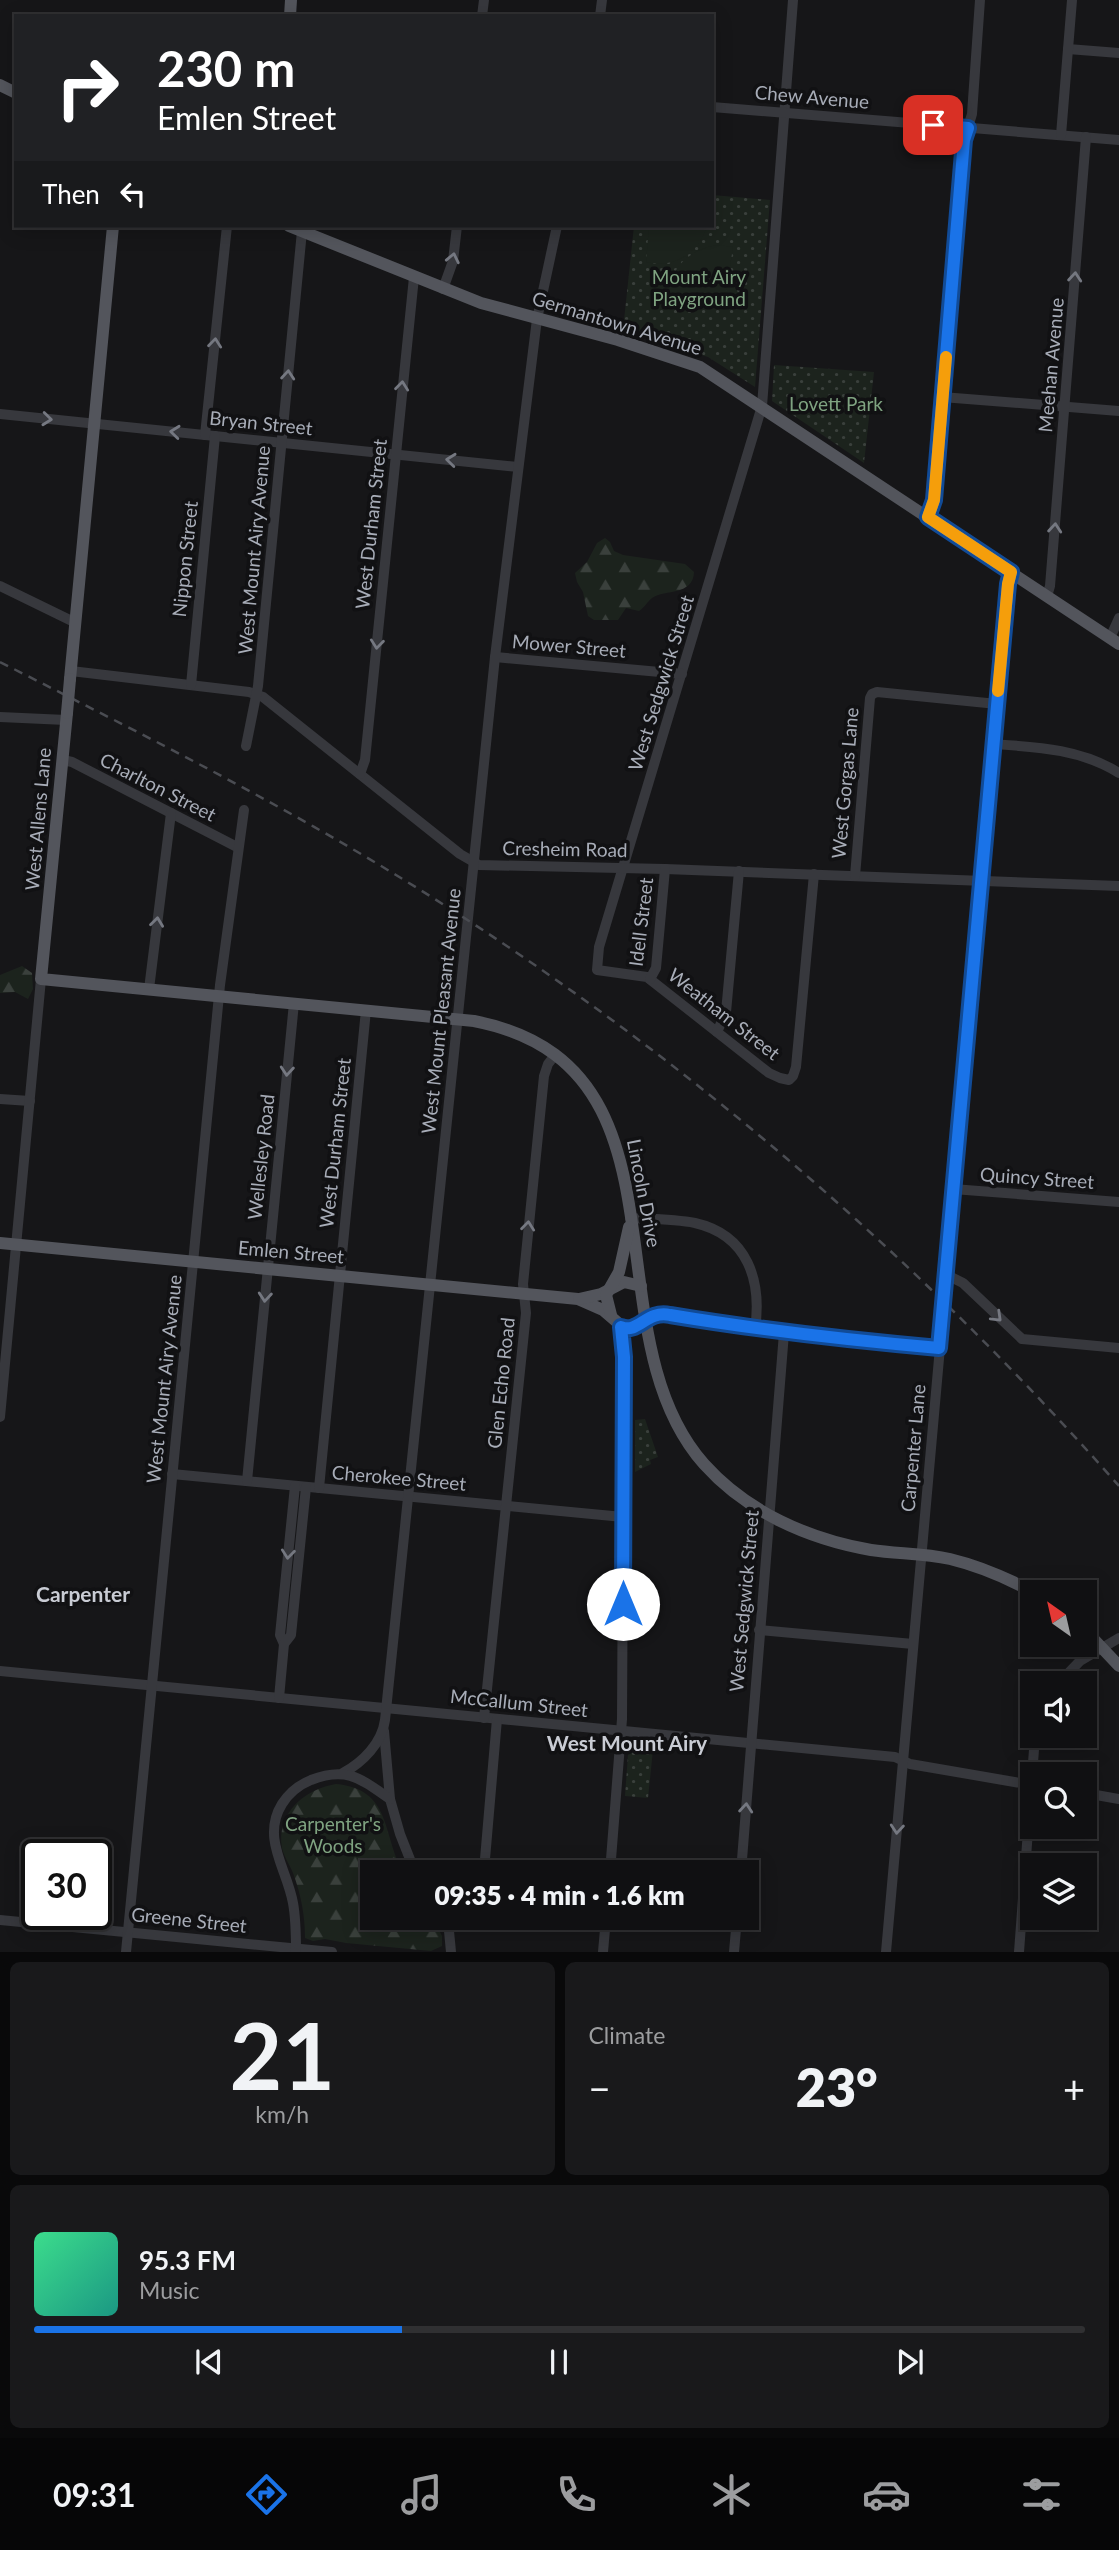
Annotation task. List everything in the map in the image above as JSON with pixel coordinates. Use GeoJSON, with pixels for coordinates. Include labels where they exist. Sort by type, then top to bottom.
{"type":"FeatureCollection","features":[{"type":"Feature","properties":{"kind":"main road","name":"West Allens Lane"},"geometry":{"type":"LineString","coordinates":[[41,979],[113,228]]}},
{"type":"Feature","properties":{"kind":"main road","name":"Germantown Avenue"},"geometry":{"type":"LineString","coordinates":[[294,228],[491,307],[684,360],[716,375],[1115,641]]}},
{"type":"Feature","properties":{"kind":"main road","name":"Lincoln Drive"},"geometry":{"type":"LineString","coordinates":[[41,979],[488,1023],[511,1030],[555,1055],[585,1085],[608,1121],[618,1150],[659,1386],[685,1439],[704,1464],[721,1481],[769,1515],[790,1526],[832,1541],[881,1551],[921,1554],[971,1565],[1020,1586]]}},
{"type":"Feature","properties":{"kind":"main road"},"geometry":{"type":"LineString","coordinates":[[611,1315],[606,1300],[608,1290],[619,1272],[630,1218]]}},
{"type":"Feature","properties":{"kind":"main road","name":"Emlen Street"},"geometry":{"type":"LineString","coordinates":[[0,1243],[578,1299],[611,1315],[621,1327]]}},
{"type":"Feature","properties":{"kind":"main road","name":"Emlen Street"},"geometry":{"type":"LineString","coordinates":[[578,1299],[624,1282],[641,1286]]}},
{"type":"Feature","properties":{"kind":"main road"},"geometry":{"type":"LineString","coordinates":[[621,1327],[631,1328],[646,1319]]}},
{"type":"Feature","properties":{"kind":"main road"},"geometry":{"type":"LineString","coordinates":[[1097,1642],[1119,1666]]}},
{"type":"Feature","properties":{"kind":"street","name":"West Sedgwick Street"},"geometry":{"type":"LineString","coordinates":[[597,970],[599,947],[762,406],[793,0]]}},
{"type":"Feature","properties":{"kind":"street"},"geometry":{"type":"LineString","coordinates":[[928,517],[934,500],[964,140],[971,117],[980,0]]}},
{"type":"Feature","properties":{"kind":"street"},"geometry":{"type":"LineString","coordinates":[[1061,135],[1072,0]]}},
{"type":"Feature","properties":{"kind":"street"},"geometry":{"type":"LineString","coordinates":[[1068,49],[1119,52]]}},
{"type":"Feature","properties":{"kind":"street","name":"Chew Avenue"},"geometry":{"type":"LineString","coordinates":[[714,107],[1119,140]]}},
{"type":"Feature","properties":{"kind":"street","name":"Meehan Avenue"},"geometry":{"type":"LineString","coordinates":[[1047,596],[1050,586],[1086,137]]}},
{"type":"Feature","properties":{"kind":"street","name":"Nippon Street"},"geometry":{"type":"LineString","coordinates":[[191,685],[227,228]]}},
{"type":"Feature","properties":{"kind":"street"},"geometry":{"type":"LineString","coordinates":[[443,289],[453,261],[457,228]]}},
{"type":"Feature","properties":{"kind":"street","name":"West Mount Pleasant Avenue"},"geometry":{"type":"LineString","coordinates":[[410,1860],[390,1799],[384,1730],[495,657],[537,319],[557,228]]}},
{"type":"Feature","properties":{"kind":"street","name":"West Mount Airy Avenue"},"geometry":{"type":"LineString","coordinates":[[246,746],[257,694],[302,231]]}},
{"type":"Feature","properties":{"kind":"street","name":"West Durham Street"},"geometry":{"type":"LineString","coordinates":[[360,774],[365,760],[414,277]]}},
{"type":"Feature","properties":{"kind":"street"},"geometry":{"type":"LineString","coordinates":[[942,397],[1119,411]]}},
{"type":"Feature","properties":{"kind":"street","name":"Bryan Street"},"geometry":{"type":"LineString","coordinates":[[0,414],[518,467]]}},
{"type":"Feature","properties":{"kind":"street","name":"Carpenter Lane"},"geometry":{"type":"LineString","coordinates":[[886,1951],[993,744],[1011,572]]}},
{"type":"Feature","properties":{"kind":"street"},"geometry":{"type":"LineString","coordinates":[[0,586],[76,623]]}},
{"type":"Feature","properties":{"kind":"street"},"geometry":{"type":"LineString","coordinates":[[1115,641],[1119,618]]}},
{"type":"Feature","properties":{"kind":"street","name":"Mower Street"},"geometry":{"type":"LineString","coordinates":[[495,657],[682,674]]}},
{"type":"Feature","properties":{"kind":"street"},"geometry":{"type":"LineString","coordinates":[[71,675],[191,685],[257,694],[473,863]]}},
{"type":"Feature","properties":{"kind":"street","name":"West Gorgas Lane"},"geometry":{"type":"LineString","coordinates":[[855,876],[872,694],[997,704]]}},
{"type":"Feature","properties":{"kind":"street"},"geometry":{"type":"LineString","coordinates":[[0,717],[66,716]]}},
{"type":"Feature","properties":{"kind":"street"},"geometry":{"type":"LineString","coordinates":[[993,744],[1072,753],[1099,761],[1119,773]]}},
{"type":"Feature","properties":{"kind":"street","name":"Charlton Street"},"geometry":{"type":"LineString","coordinates":[[63,760],[72,762],[237,847]]}},
{"type":"Feature","properties":{"kind":"street","name":"West Mount Airy Avenue"},"geometry":{"type":"LineString","coordinates":[[126,1951],[220,996],[243,810]]}},
{"type":"Feature","properties":{"kind":"street"},"geometry":{"type":"LineString","coordinates":[[149,989],[171,813]]}},
{"type":"Feature","properties":{"kind":"street","name":"Cresheim Road"},"geometry":{"type":"LineString","coordinates":[[473,863],[1119,886]]}},
{"type":"Feature","properties":{"kind":"street","name":"Idell Street"},"geometry":{"type":"LineString","coordinates":[[650,979],[656,968],[665,869]]}},
{"type":"Feature","properties":{"kind":"street"},"geometry":{"type":"LineString","coordinates":[[717,1031],[726,1012],[739,871]]}},
{"type":"Feature","properties":{"kind":"street","name":"West Gorgas Lane"},"geometry":{"type":"LineString","coordinates":[[789,1080],[796,1067],[814,874]]}},
{"type":"Feature","properties":{"kind":"street","name":"Weatham Street"},"geometry":{"type":"LineString","coordinates":[[597,970],[640,974],[650,979],[769,1073],[789,1080]]}},
{"type":"Feature","properties":{"kind":"street","name":"West Allens Lane"},"geometry":{"type":"LineString","coordinates":[[0,1417],[41,979]]}},
{"type":"Feature","properties":{"kind":"street","name":"Wellesley Road"},"geometry":{"type":"LineString","coordinates":[[247,1481],[294,1003]]}},
{"type":"Feature","properties":{"kind":"street","name":"West Durham Street"},"geometry":{"type":"LineString","coordinates":[[319,1488],[366,1010]]}},
{"type":"Feature","properties":{"kind":"street","name":"Glen Echo Road"},"geometry":{"type":"LineString","coordinates":[[484,1717],[526,1313],[523,1284],[544,1076],[555,1055]]}},
{"type":"Feature","properties":{"kind":"street"},"geometry":{"type":"LineString","coordinates":[[0,1099],[30,1101]]}},
{"type":"Feature","properties":{"kind":"street","name":"Quincy Street"},"geometry":{"type":"LineString","coordinates":[[953,1189],[1119,1202]]}},
{"type":"Feature","properties":{"kind":"street"},"geometry":{"type":"LineString","coordinates":[[630,1218],[695,1223],[730,1240],[746,1259],[755,1278],[758,1297],[755,1329]]}},
{"type":"Feature","properties":{"kind":"street"},"geometry":{"type":"LineString","coordinates":[[945,1274],[958,1280],[1022,1339],[1119,1348]]}},
{"type":"Feature","properties":{"kind":"street"},"geometry":{"type":"LineString","coordinates":[[646,1319],[664,1313],[784,1333],[939,1348]]}},
{"type":"Feature","properties":{"kind":"street"},"geometry":{"type":"LineString","coordinates":[[611,1860],[622,1731],[624,1357],[621,1327]]}},
{"type":"Feature","properties":{"kind":"street","name":"West Sedgwick Street"},"geometry":{"type":"LineString","coordinates":[[742,1860],[784,1333]]}},
{"type":"Feature","properties":{"kind":"street","name":"Cherokee Street"},"geometry":{"type":"LineString","coordinates":[[172,1474],[623,1517]]}},
{"type":"Feature","properties":{"kind":"street"},"geometry":{"type":"LineString","coordinates":[[285,1644],[280,1634],[295,1486]]}},
{"type":"Feature","properties":{"kind":"street"},"geometry":{"type":"LineString","coordinates":[[279,1698],[285,1644],[291,1635],[306,1487]]}},
{"type":"Feature","properties":{"kind":"street"},"geometry":{"type":"LineString","coordinates":[[759,1630],[913,1644]]}},
{"type":"Feature","properties":{"kind":"street"},"geometry":{"type":"LineString","coordinates":[[1070,1671],[1080,1661],[1119,1638]]}},
{"type":"Feature","properties":{"kind":"street","name":"McCallum Street"},"geometry":{"type":"LineString","coordinates":[[0,1671],[895,1757],[910,1765],[1020,1783]]}},
{"type":"Feature","properties":{"kind":"street"},"geometry":{"type":"LineString","coordinates":[[485,1860],[497,1719]]}},
{"type":"Feature","properties":{"kind":"street"},"geometry":{"type":"LineString","coordinates":[[296,1950],[293,1903],[275,1846],[276,1820],[283,1803],[297,1788],[315,1779],[343,1773],[366,1756],[384,1730]]}},
{"type":"Feature","properties":{"kind":"street"},"geometry":{"type":"LineString","coordinates":[[343,1773],[364,1782],[390,1799]]}},
{"type":"Feature","properties":{"kind":"street"},"geometry":{"type":"LineString","coordinates":[[1097,1795],[1119,1799]]}},
{"type":"Feature","properties":{"kind":"street"},"geometry":{"type":"LineString","coordinates":[[1019,1951],[1028,1839]]}},
{"type":"Feature","properties":{"kind":"street","name":"Greene Street"},"geometry":{"type":"LineString","coordinates":[[0,1920],[296,1950],[332,1951]]}},
{"type":"Feature","properties":{"kind":"street"},"geometry":{"type":"LineString","coordinates":[[448,1930],[451,1951]]}},
{"type":"Feature","properties":{"kind":"street"},"geometry":{"type":"LineString","coordinates":[[603,1951],[605,1930]]}},
{"type":"Feature","properties":{"kind":"street"},"geometry":{"type":"LineString","coordinates":[[734,1951],[736,1930]]}},
{"type":"Feature","properties":{"kind":"green space","name":"Mount Airy Playground"},"geometry":{"type":"Polygon","coordinates":[[[714,195],[770,200],[755,387],[708,357],[623,330],[634,228],[714,228],[714,195]]]}},
{"type":"Feature","properties":{"kind":"green space"},"geometry":{"type":"Polygon","coordinates":[[[649,228],[706,228],[698,244],[684,257],[666,263],[646,262],[649,228]]]}},
{"type":"Feature","properties":{"kind":"green space"},"geometry":{"type":"Polygon","coordinates":[[[718,245],[733,247],[725,299],[667,297],[672,277],[683,262],[698,251],[718,245]]]}},
{"type":"Feature","properties":{"kind":"green space","name":"Lovett Park"},"geometry":{"type":"Polygon","coordinates":[[[774,365],[874,372],[864,463],[772,401],[774,365]]]}},
{"type":"Feature","properties":{"kind":"green space"},"geometry":{"type":"Polygon","coordinates":[[[605,538],[614,551],[623,555],[685,564],[694,572],[692,580],[678,591],[657,595],[639,611],[626,608],[618,620],[594,620],[588,616],[583,592],[575,573],[587,562],[597,543],[605,538]]]}},
{"type":"Feature","properties":{"kind":"green space"},"geometry":{"type":"Polygon","coordinates":[[[22,966],[32,973],[33,989],[28,999],[15,992],[0,993],[0,975],[22,966]]]}},
{"type":"Feature","properties":{"kind":"green space"},"geometry":{"type":"Polygon","coordinates":[[[645,1419],[658,1457],[635,1472],[635,1420],[645,1419]]]}},
{"type":"Feature","properties":{"kind":"green space"},"geometry":{"type":"Polygon","coordinates":[[[634,1738],[654,1740],[648,1798],[625,1796],[629,1741],[634,1738]]]}},
{"type":"Feature","properties":{"kind":"green space","name":"Carpenter's Woods"},"geometry":{"type":"Polygon","coordinates":[[[336,1784],[354,1788],[376,1804],[383,1816],[397,1860],[360,1860],[360,1930],[439,1930],[442,1946],[431,1951],[325,1939],[313,1941],[305,1938],[298,1889],[284,1855],[281,1835],[288,1814],[295,1805],[314,1791],[336,1784]]]}},
{"type":"Feature","properties":{"kind":"railway"},"geometry":{"type":"LineString","coordinates":[[0,662],[200,765],[348,846],[497,939],[594,1007],[689,1079],[781,1154],[870,1232],[956,1313],[1039,1398],[1119,1486]]}},
{"type":"Feature","properties":{"kind":"slow traffic"},"geometry":{"type":"LineString","coordinates":[[946,357],[934,500],[928,517],[1011,572],[998,691]]}},
{"type":"Feature","properties":{"kind":"district","name":"Carpenter"},"geometry":{"type":"Point","coordinates":[83,1595]}},
{"type":"Feature","properties":{"kind":"district","name":"West Mount Airy"},"geometry":{"type":"Point","coordinates":[627,1744]}},
{"type":"Feature","properties":{"kind":"route"},"geometry":{"type":"LineString","coordinates":[[623,1604],[624,1347],[621,1327],[635,1327],[659,1313],[784,1333],[939,1348],[1011,572],[928,517],[934,500],[964,140],[968,128],[933,125]]}}]}
